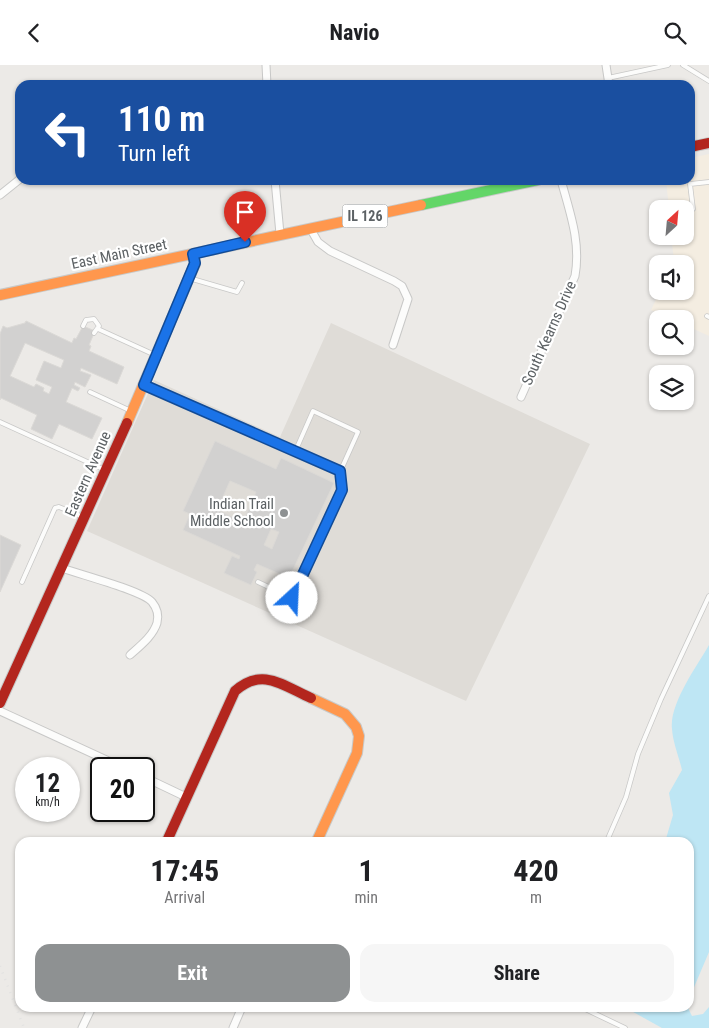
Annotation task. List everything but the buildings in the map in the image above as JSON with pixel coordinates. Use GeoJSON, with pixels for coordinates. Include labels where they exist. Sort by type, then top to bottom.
{"type":"FeatureCollection","features":[{"type":"Feature","properties":{"kind":"street"},"geometry":{"type":"LineString","coordinates":[[266,65],[267,80]]}},
{"type":"Feature","properties":{"kind":"street"},"geometry":{"type":"LineString","coordinates":[[606,65],[609,80]]}},
{"type":"Feature","properties":{"kind":"street"},"geometry":{"type":"LineString","coordinates":[[695,146],[709,143]]}},
{"type":"Feature","properties":{"kind":"street"},"geometry":{"type":"LineString","coordinates":[[0,195],[15,183]]}},
{"type":"Feature","properties":{"kind":"street"},"geometry":{"type":"LineString","coordinates":[[275,185],[280,234]]}},
{"type":"Feature","properties":{"kind":"street","name":"East Main Street"},"geometry":{"type":"LineString","coordinates":[[0,295],[514,185]]}},
{"type":"Feature","properties":{"kind":"street","name":"South Kearns Drive"},"geometry":{"type":"LineString","coordinates":[[521,397],[575,276],[578,255],[577,241],[562,185]]}},
{"type":"Feature","properties":{"kind":"street"},"geometry":{"type":"LineString","coordinates":[[310,228],[318,242],[330,251],[402,286],[408,299],[392,345]]}},
{"type":"Feature","properties":{"kind":"street","name":"Eastern Avenue"},"geometry":{"type":"LineString","coordinates":[[0,703],[157,356],[195,263],[193,254]]}},
{"type":"Feature","properties":{"kind":"street"},"geometry":{"type":"LineString","coordinates":[[62,568],[139,594],[152,602],[158,614],[157,623],[152,634],[130,655]]}},
{"type":"Feature","properties":{"kind":"street"},"geometry":{"type":"LineString","coordinates":[[169,837],[235,691],[252,679],[269,679],[345,714],[354,722],[359,732],[360,741],[357,753],[319,837]]}},
{"type":"Feature","properties":{"kind":"street"},"geometry":{"type":"LineString","coordinates":[[0,711],[100,757]]}},
{"type":"Feature","properties":{"kind":"street"},"geometry":{"type":"LineString","coordinates":[[155,782],[186,797]]}},
{"type":"Feature","properties":{"kind":"street"},"geometry":{"type":"LineString","coordinates":[[82,1028],[90,1012]]}},
{"type":"Feature","properties":{"kind":"street"},"geometry":{"type":"LineString","coordinates":[[233,1028],[240,1012]]}},
{"type":"Feature","properties":{"kind":"lane"},"geometry":{"type":"LineString","coordinates":[[613,80],[668,65]]}},
{"type":"Feature","properties":{"kind":"lane"},"geometry":{"type":"LineString","coordinates":[[683,65],[709,81]]}},
{"type":"Feature","properties":{"kind":"lane"},"geometry":{"type":"LineString","coordinates":[[695,183],[709,182]]}},
{"type":"Feature","properties":{"kind":"lane"},"geometry":{"type":"LineString","coordinates":[[690,185],[692,200]]}},
{"type":"Feature","properties":{"kind":"lane"},"geometry":{"type":"LineString","coordinates":[[189,278],[238,292],[242,283]]}},
{"type":"Feature","properties":{"kind":"lane"},"geometry":{"type":"LineString","coordinates":[[83,326],[86,320],[91,318],[98,323],[96,331],[157,356]]}},
{"type":"Feature","properties":{"kind":"lane"},"geometry":{"type":"LineString","coordinates":[[144,385],[340,471]]}},
{"type":"Feature","properties":{"kind":"lane"},"geometry":{"type":"LineString","coordinates":[[90,392],[132,412]]}},
{"type":"Feature","properties":{"kind":"lane"},"geometry":{"type":"LineString","coordinates":[[258,582],[292,598],[342,490],[340,471],[358,432],[313,411],[295,451]]}},
{"type":"Feature","properties":{"kind":"lane"},"geometry":{"type":"LineString","coordinates":[[0,422],[106,471]]}},
{"type":"Feature","properties":{"kind":"lane"},"geometry":{"type":"LineString","coordinates":[[22,581],[55,508],[60,507],[85,518]]}},
{"type":"Feature","properties":{"kind":"lane"},"geometry":{"type":"LineString","coordinates":[[609,837],[626,797],[638,754],[661,699],[709,596]]}},
{"type":"Feature","properties":{"kind":"lane"},"geometry":{"type":"LineString","coordinates":[[591,1012],[625,1028]]}},
{"type":"Feature","properties":{"kind":"shaded area"},"geometry":{"type":"Polygon","coordinates":[[[709,154],[709,336],[694,329],[694,310],[651,310],[656,300],[694,300],[694,255],[673,255],[672,245],[694,245],[694,200],[668,200],[667,185],[695,185],[695,157],[709,154]]]}},
{"type":"Feature","properties":{"kind":"shaded area"},"geometry":{"type":"Polygon","coordinates":[[[331,323],[590,444],[466,701],[87,531],[154,380],[280,437],[331,323]]]}},
{"type":"Feature","properties":{"kind":"water"},"geometry":{"type":"Polygon","coordinates":[[[709,645],[709,952],[694,987],[694,837],[666,837],[673,815],[669,793],[682,770],[672,729],[672,719],[685,685],[709,645]]]}},
{"type":"Feature","properties":{"kind":"water"},"geometry":{"type":"Polygon","coordinates":[[[709,1007],[709,1028],[662,1028],[633,1012],[690,1012],[692,1016],[703,1014],[709,1007]]]}},
{"type":"Feature","properties":{"kind":"railway"},"geometry":{"type":"LineString","coordinates":[[0,966],[15,1005]]}},
{"type":"Feature","properties":{"kind":"railway"},"geometry":{"type":"LineString","coordinates":[[18,1012],[24,1028]]}},
{"type":"Feature","properties":{"kind":"traffic: fast"},"geometry":{"type":"LineString","coordinates":[[421,205],[515,185]]}},
{"type":"Feature","properties":{"kind":"traffic: slow"},"geometry":{"type":"LineString","coordinates":[[0,295],[421,205]]}},
{"type":"Feature","properties":{"kind":"traffic: slow"},"geometry":{"type":"LineString","coordinates":[[127,423],[195,264],[193,254]]}},
{"type":"Feature","properties":{"kind":"traffic: slow"},"geometry":{"type":"LineString","coordinates":[[311,698],[345,714],[356,727],[359,736],[357,753],[319,837]]}},
{"type":"Feature","properties":{"kind":"traffic: jam"},"geometry":{"type":"LineString","coordinates":[[695,146],[709,143]]}},
{"type":"Feature","properties":{"kind":"traffic: jam"},"geometry":{"type":"LineString","coordinates":[[0,703],[127,423]]}},
{"type":"Feature","properties":{"kind":"traffic: jam"},"geometry":{"type":"LineString","coordinates":[[169,837],[235,691],[254,680],[263,679],[281,684],[311,698]]}},
{"type":"Feature","properties":{"kind":"place","name":"Indian Trail Middle School"},"geometry":{"type":"Point","coordinates":[284,513]}},
{"type":"Feature","properties":{"kind":"route"},"geometry":{"type":"LineString","coordinates":[[245,242],[193,254],[195,263],[144,385],[340,471],[342,490],[292,598]]}}]}
